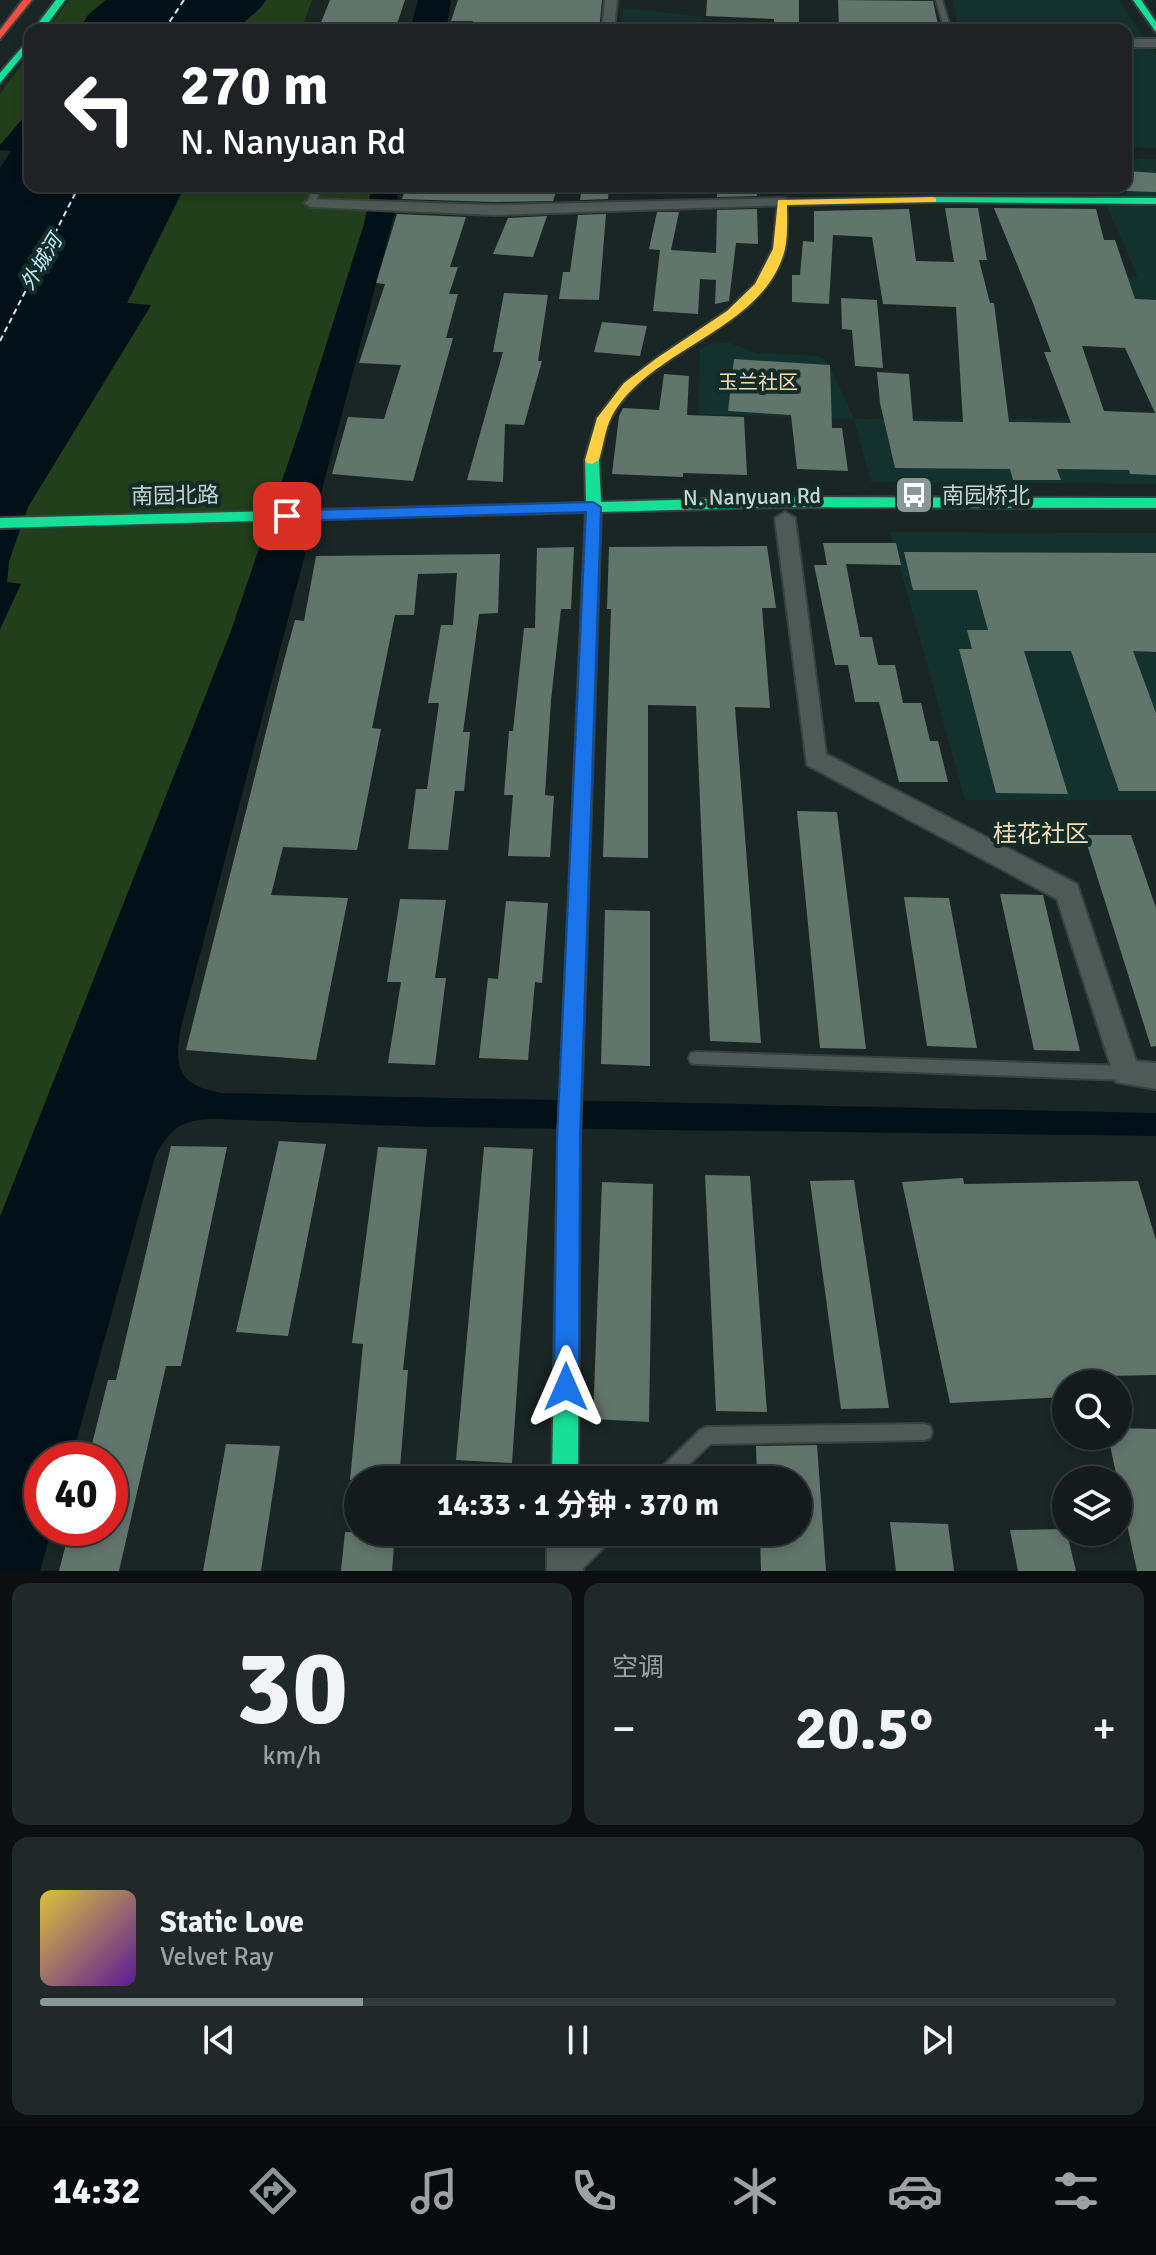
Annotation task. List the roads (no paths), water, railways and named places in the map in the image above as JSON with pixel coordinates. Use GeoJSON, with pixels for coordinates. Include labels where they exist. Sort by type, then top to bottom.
{"type":"FeatureCollection","features":[{"type":"Feature","properties":{"kind":"main road"},"geometry":{"type":"LineString","coordinates":[[0,36],[28,0]]}},
{"type":"Feature","properties":{"kind":"main road"},"geometry":{"type":"LineString","coordinates":[[43,24],[61,0]]}},
{"type":"Feature","properties":{"kind":"main road"},"geometry":{"type":"LineString","coordinates":[[1137,0],[1155,26]]}},
{"type":"Feature","properties":{"kind":"main road"},"geometry":{"type":"LineString","coordinates":[[1151,0],[1155,26]]}},
{"type":"Feature","properties":{"kind":"main road"},"geometry":{"type":"LineString","coordinates":[[0,80],[24,49]]}},
{"type":"Feature","properties":{"kind":"main road"},"geometry":{"type":"LineString","coordinates":[[565,1466],[569,1139],[594,515],[592,450],[606,409],[629,384],[725,322],[755,291],[774,264],[784,238],[782,202],[1032,198],[1156,201]]}},
{"type":"Feature","properties":{"kind":"main road","name":"N. Nanyuan Rd"},"geometry":{"type":"LineString","coordinates":[[350,521],[594,515],[872,501],[1156,503]]}},
{"type":"Feature","properties":{"kind":"main road","name":"N. Nanyuan Rd"},"geometry":{"type":"LineString","coordinates":[[594,515],[1156,519]]}},
{"type":"Feature","properties":{"kind":"main road","name":"南园北路"},"geometry":{"type":"LineString","coordinates":[[0,523],[350,521]]}},
{"type":"Feature","properties":{"kind":"main road","name":"南园北路"},"geometry":{"type":"LineString","coordinates":[[0,536],[350,521]]}},
{"type":"Feature","properties":{"kind":"street"},"geometry":{"type":"LineString","coordinates":[[609,24],[611,0]]}},
{"type":"Feature","properties":{"kind":"street"},"geometry":{"type":"LineString","coordinates":[[1132,39],[1155,26]]}},
{"type":"Feature","properties":{"kind":"street"},"geometry":{"type":"LineString","coordinates":[[311,203],[495,210],[782,202]]}},
{"type":"Feature","properties":{"kind":"street"},"geometry":{"type":"LineString","coordinates":[[785,518],[815,759],[1068,892],[1126,1073],[1156,1076]]}},
{"type":"Feature","properties":{"kind":"street"},"geometry":{"type":"LineString","coordinates":[[565,1546],[566,1571]]}},
{"type":"Feature","properties":{"kind":"lane"},"geometry":{"type":"LineString","coordinates":[[939,0],[946,24]]}},
{"type":"Feature","properties":{"kind":"lane"},"geometry":{"type":"LineString","coordinates":[[311,203],[316,192]]}},
{"type":"Feature","properties":{"kind":"lane"},"geometry":{"type":"LineString","coordinates":[[696,1058],[1126,1073]]}},
{"type":"Feature","properties":{"kind":"lane"},"geometry":{"type":"LineString","coordinates":[[675,1466],[706,1436],[924,1432]]}},
{"type":"Feature","properties":{"kind":"lane"},"geometry":{"type":"LineString","coordinates":[[566,1571],[592,1546]]}},
{"type":"Feature","properties":{"kind":"water"},"geometry":{"type":"Polygon","coordinates":[[[106,0],[266,0],[244,24],[83,24],[88,15],[106,0]]]}},
{"type":"Feature","properties":{"kind":"water"},"geometry":{"type":"Polygon","coordinates":[[[418,0],[451,0],[447,24],[412,24],[418,0]]]}},
{"type":"Feature","properties":{"kind":"water","name":"外城河"},"geometry":{"type":"Polygon","coordinates":[[[24,117],[24,192],[182,192],[127,303],[151,305],[28,507],[9,561],[7,582],[21,584],[0,629],[0,168],[11,151],[0,150],[0,145],[24,117]]]}},
{"type":"Feature","properties":{"kind":"water"},"geometry":{"type":"Polygon","coordinates":[[[371,192],[398,192],[181,1027],[179,1064],[187,1079],[207,1090],[222,1093],[1156,1113],[1156,1136],[431,1127],[216,1119],[186,1123],[172,1132],[155,1157],[76,1442],[24,1442],[24,1546],[47,1546],[40,1571],[0,1571],[0,1217],[231,631],[301,425],[364,224],[371,192]]]}},
{"type":"Feature","properties":{"kind":"place","name":"南园桥北"},"geometry":{"type":"Point","coordinates":[914,495]}},
{"type":"Feature","properties":{"kind":"district","name":"玉兰社区"},"geometry":{"type":"Point","coordinates":[758,382]}},
{"type":"Feature","properties":{"kind":"district","name":"桂花社区"},"geometry":{"type":"Point","coordinates":[1041,834]}}]}
